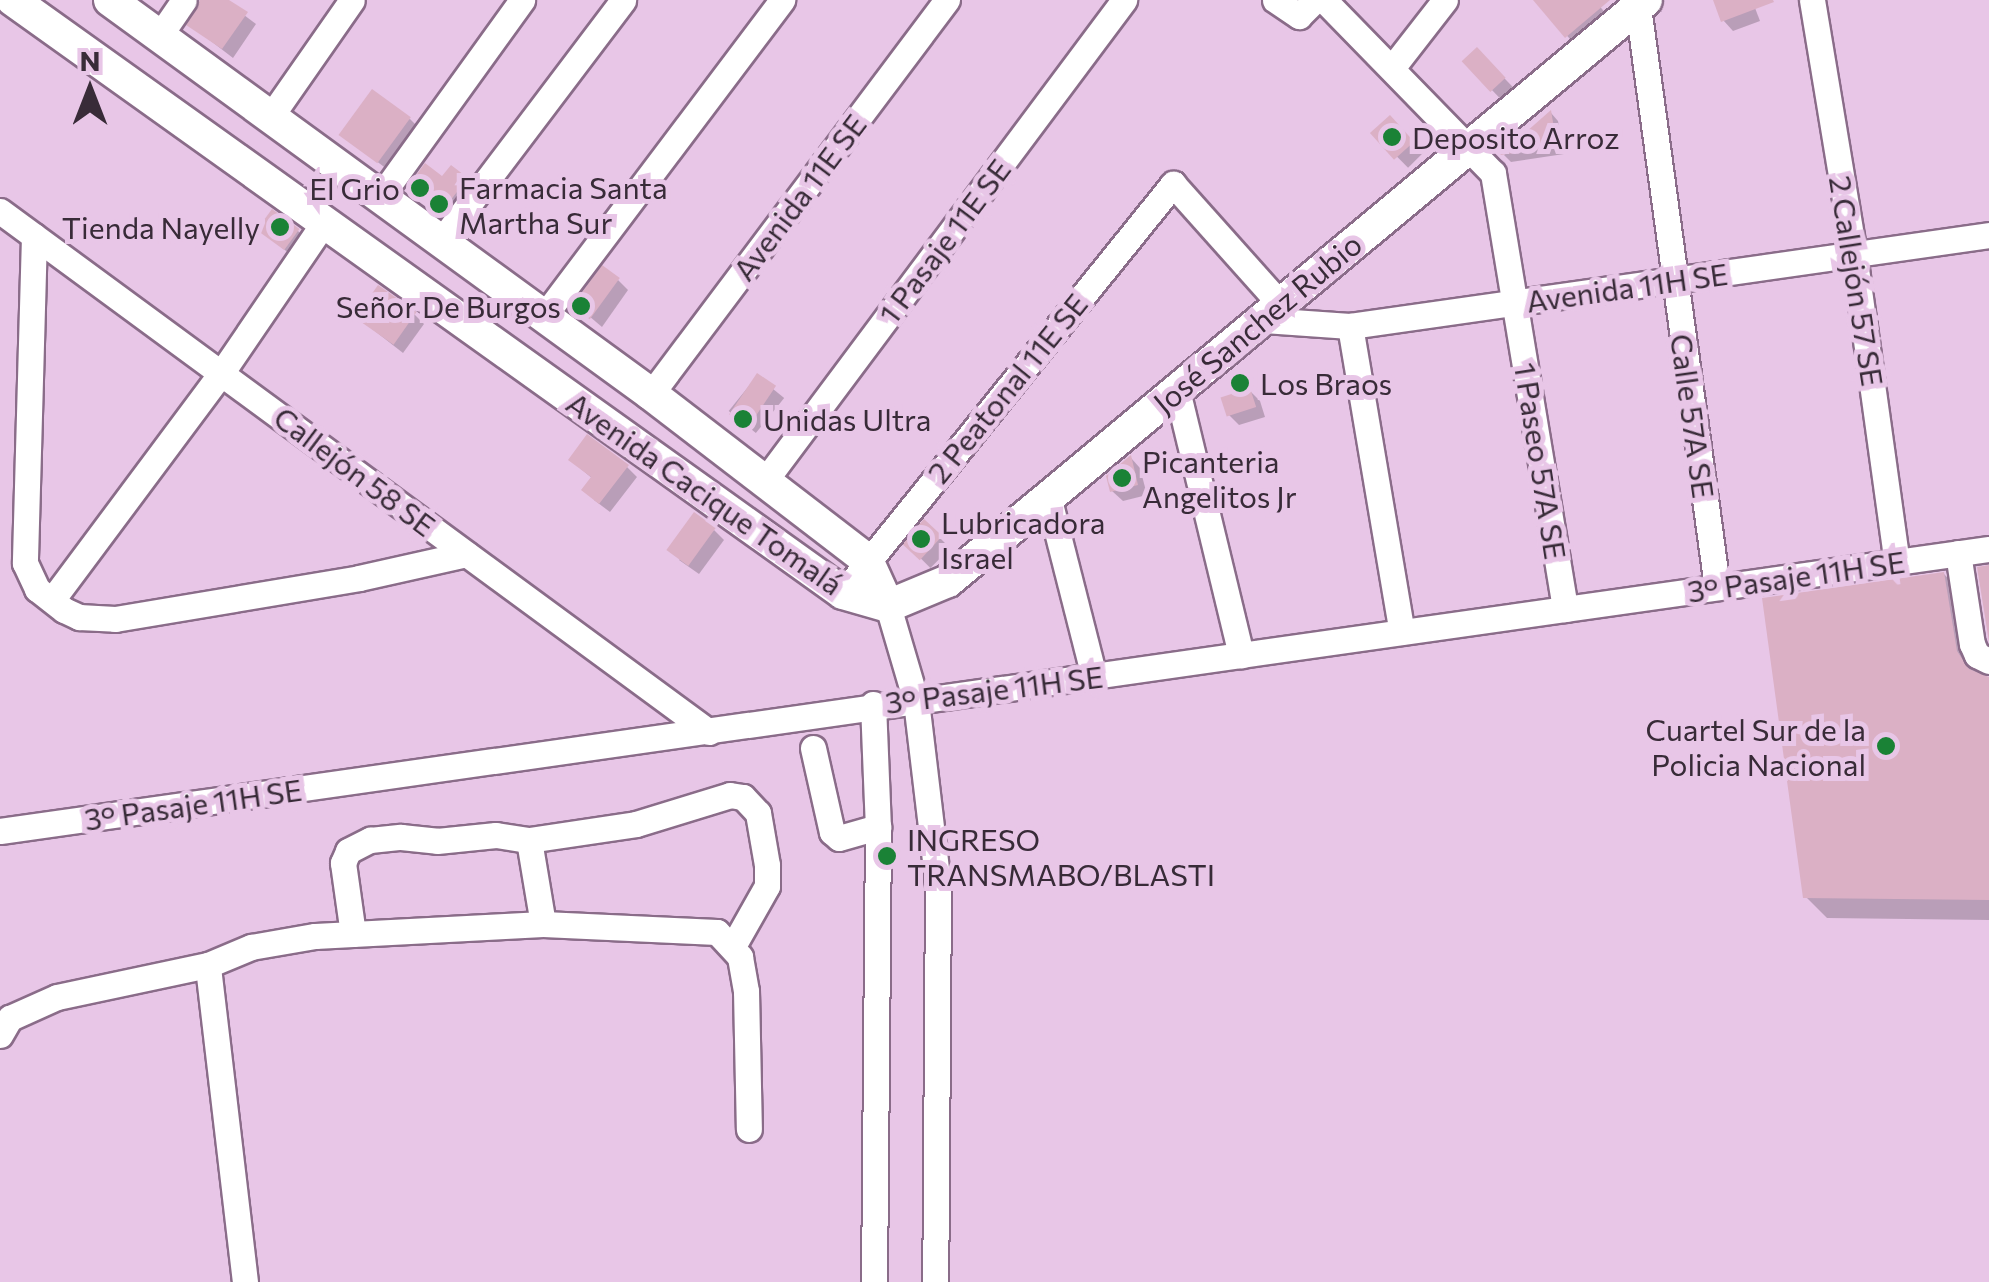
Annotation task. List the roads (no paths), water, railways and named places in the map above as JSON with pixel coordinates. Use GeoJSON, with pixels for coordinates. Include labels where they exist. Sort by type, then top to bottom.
{"type":"FeatureCollection","features":[{"type":"Feature","properties":{"kind":"main road","name":"Avenida Cacique Tomalá"},"geometry":{"type":"LineString","coordinates":[[14,0],[843,594],[888,606]]}},
{"type":"Feature","properties":{"kind":"main road","name":"Avenida Cacique Tomalá"},"geometry":{"type":"LineString","coordinates":[[110,0],[650,394],[867,560],[888,606]]}},
{"type":"Feature","properties":{"kind":"main road","name":"José Sanchez Rubio"},"geometry":{"type":"LineString","coordinates":[[888,606],[948,581],[1642,3]]}},
{"type":"Feature","properties":{"kind":"street"},"geometry":{"type":"LineString","coordinates":[[160,35],[184,0]]}},
{"type":"Feature","properties":{"kind":"street"},"geometry":{"type":"LineString","coordinates":[[272,116],[352,0]]}},
{"type":"Feature","properties":{"kind":"street"},"geometry":{"type":"LineString","coordinates":[[380,198],[522,0]]}},
{"type":"Feature","properties":{"kind":"street"},"geometry":{"type":"LineString","coordinates":[[441,241],[623,0]]}},
{"type":"Feature","properties":{"kind":"street"},"geometry":{"type":"LineString","coordinates":[[544,316],[782,0]]}},
{"type":"Feature","properties":{"kind":"street","name":"Avenida 11E SE"},"geometry":{"type":"LineString","coordinates":[[650,394],[947,0]]}},
{"type":"Feature","properties":{"kind":"street","name":"1 Pasaje 11E SE"},"geometry":{"type":"LineString","coordinates":[[764,482],[1124,0]]}},
{"type":"Feature","properties":{"kind":"street"},"geometry":{"type":"LineString","coordinates":[[1275,0],[1307,8]]}},
{"type":"Feature","properties":{"kind":"street","name":"1 Paseo 57A SE"},"geometry":{"type":"LineString","coordinates":[[1324,0],[1493,173],[1565,609]]}},
{"type":"Feature","properties":{"kind":"street"},"geometry":{"type":"LineString","coordinates":[[1392,68],[1445,0]]}},
{"type":"Feature","properties":{"kind":"street","name":"2 Callejón 57 SE"},"geometry":{"type":"LineString","coordinates":[[1812,0],[1854,254],[1898,562]]}},
{"type":"Feature","properties":{"kind":"street","name":"Calle 57A SE"},"geometry":{"type":"LineString","coordinates":[[1642,3],[1717,587]]}},
{"type":"Feature","properties":{"kind":"street","name":"2 Peatonal 11E SE"},"geometry":{"type":"LineString","coordinates":[[843,594],[1173,184],[1272,312]]}},
{"type":"Feature","properties":{"kind":"street","name":"Callejón 58 SE"},"geometry":{"type":"LineString","coordinates":[[0,211],[709,732]]}},
{"type":"Feature","properties":{"kind":"street"},"geometry":{"type":"LineString","coordinates":[[52,600],[222,372],[323,224]]}},
{"type":"Feature","properties":{"kind":"street","name":"Avenida 11H SE"},"geometry":{"type":"LineString","coordinates":[[1272,312],[1350,326],[1989,235]]}},
{"type":"Feature","properties":{"kind":"street"},"geometry":{"type":"LineString","coordinates":[[34,236],[25,562],[29,578],[52,600],[79,616],[115,619],[359,578],[466,554]]}},
{"type":"Feature","properties":{"kind":"street"},"geometry":{"type":"LineString","coordinates":[[1350,326],[1402,632]]}},
{"type":"Feature","properties":{"kind":"street"},"geometry":{"type":"LineString","coordinates":[[1177,390],[1241,655]]}},
{"type":"Feature","properties":{"kind":"street"},"geometry":{"type":"LineString","coordinates":[[1048,496],[1094,676]]}},
{"type":"Feature","properties":{"kind":"street","name":"3° Pasaje 11H SE"},"geometry":{"type":"LineString","coordinates":[[0,831],[709,732],[873,704],[1989,549]]}},
{"type":"Feature","properties":{"kind":"street"},"geometry":{"type":"LineString","coordinates":[[1958,553],[1972,644],[1977,655],[1989,661]]}},
{"type":"Feature","properties":{"kind":"street"},"geometry":{"type":"LineString","coordinates":[[888,606],[916,701],[938,884],[935,1282]]}},
{"type":"Feature","properties":{"kind":"street"},"geometry":{"type":"LineString","coordinates":[[873,704],[878,827],[874,1282]]}},
{"type":"Feature","properties":{"kind":"street"},"geometry":{"type":"LineString","coordinates":[[813,748],[832,832],[839,838],[878,827]]}},
{"type":"Feature","properties":{"kind":"street"},"geometry":{"type":"LineString","coordinates":[[353,934],[342,862],[348,851],[370,840],[401,836],[438,841],[496,835],[529,840],[636,824],[730,795],[742,797],[758,813],[766,845],[767,886],[733,946]]}},
{"type":"Feature","properties":{"kind":"street"},"geometry":{"type":"LineString","coordinates":[[529,840],[543,924]]}},
{"type":"Feature","properties":{"kind":"street"},"geometry":{"type":"LineString","coordinates":[[0,1035],[10,1018],[57,997],[208,966],[250,947],[353,934],[543,924],[695,928],[717,932],[740,957],[746,990],[749,1129]]}},
{"type":"Feature","properties":{"kind":"street"},"geometry":{"type":"LineString","coordinates":[[208,966],[245,1282]]}},
{"type":"Feature","properties":{"kind":"place","name":"Deposito Arroz"},"geometry":{"type":"Point","coordinates":[1392,137]}},
{"type":"Feature","properties":{"kind":"place","name":"El Grio"},"geometry":{"type":"Point","coordinates":[420,188]}},
{"type":"Feature","properties":{"kind":"place","name":"Farmacia Santa Martha Sur"},"geometry":{"type":"Point","coordinates":[439,204]}},
{"type":"Feature","properties":{"kind":"place","name":"Tienda Nayelly"},"geometry":{"type":"Point","coordinates":[280,227]}},
{"type":"Feature","properties":{"kind":"place","name":"Señor De Burgos"},"geometry":{"type":"Point","coordinates":[581,306]}},
{"type":"Feature","properties":{"kind":"place","name":"Los Braos"},"geometry":{"type":"Point","coordinates":[1240,383]}},
{"type":"Feature","properties":{"kind":"place","name":"Unidas Ultra"},"geometry":{"type":"Point","coordinates":[743,419]}},
{"type":"Feature","properties":{"kind":"place","name":"Picanteria Angelitos Jr"},"geometry":{"type":"Point","coordinates":[1122,478]}},
{"type":"Feature","properties":{"kind":"place","name":"Lubricadora Israel"},"geometry":{"type":"Point","coordinates":[921,539]}},
{"type":"Feature","properties":{"kind":"place","name":"Cuartel Sur de la Policia Nacional"},"geometry":{"type":"Point","coordinates":[1886,746]}},
{"type":"Feature","properties":{"kind":"place","name":"INGRESO TRANSMABO/BLASTI"},"geometry":{"type":"Point","coordinates":[887,856]}}]}
